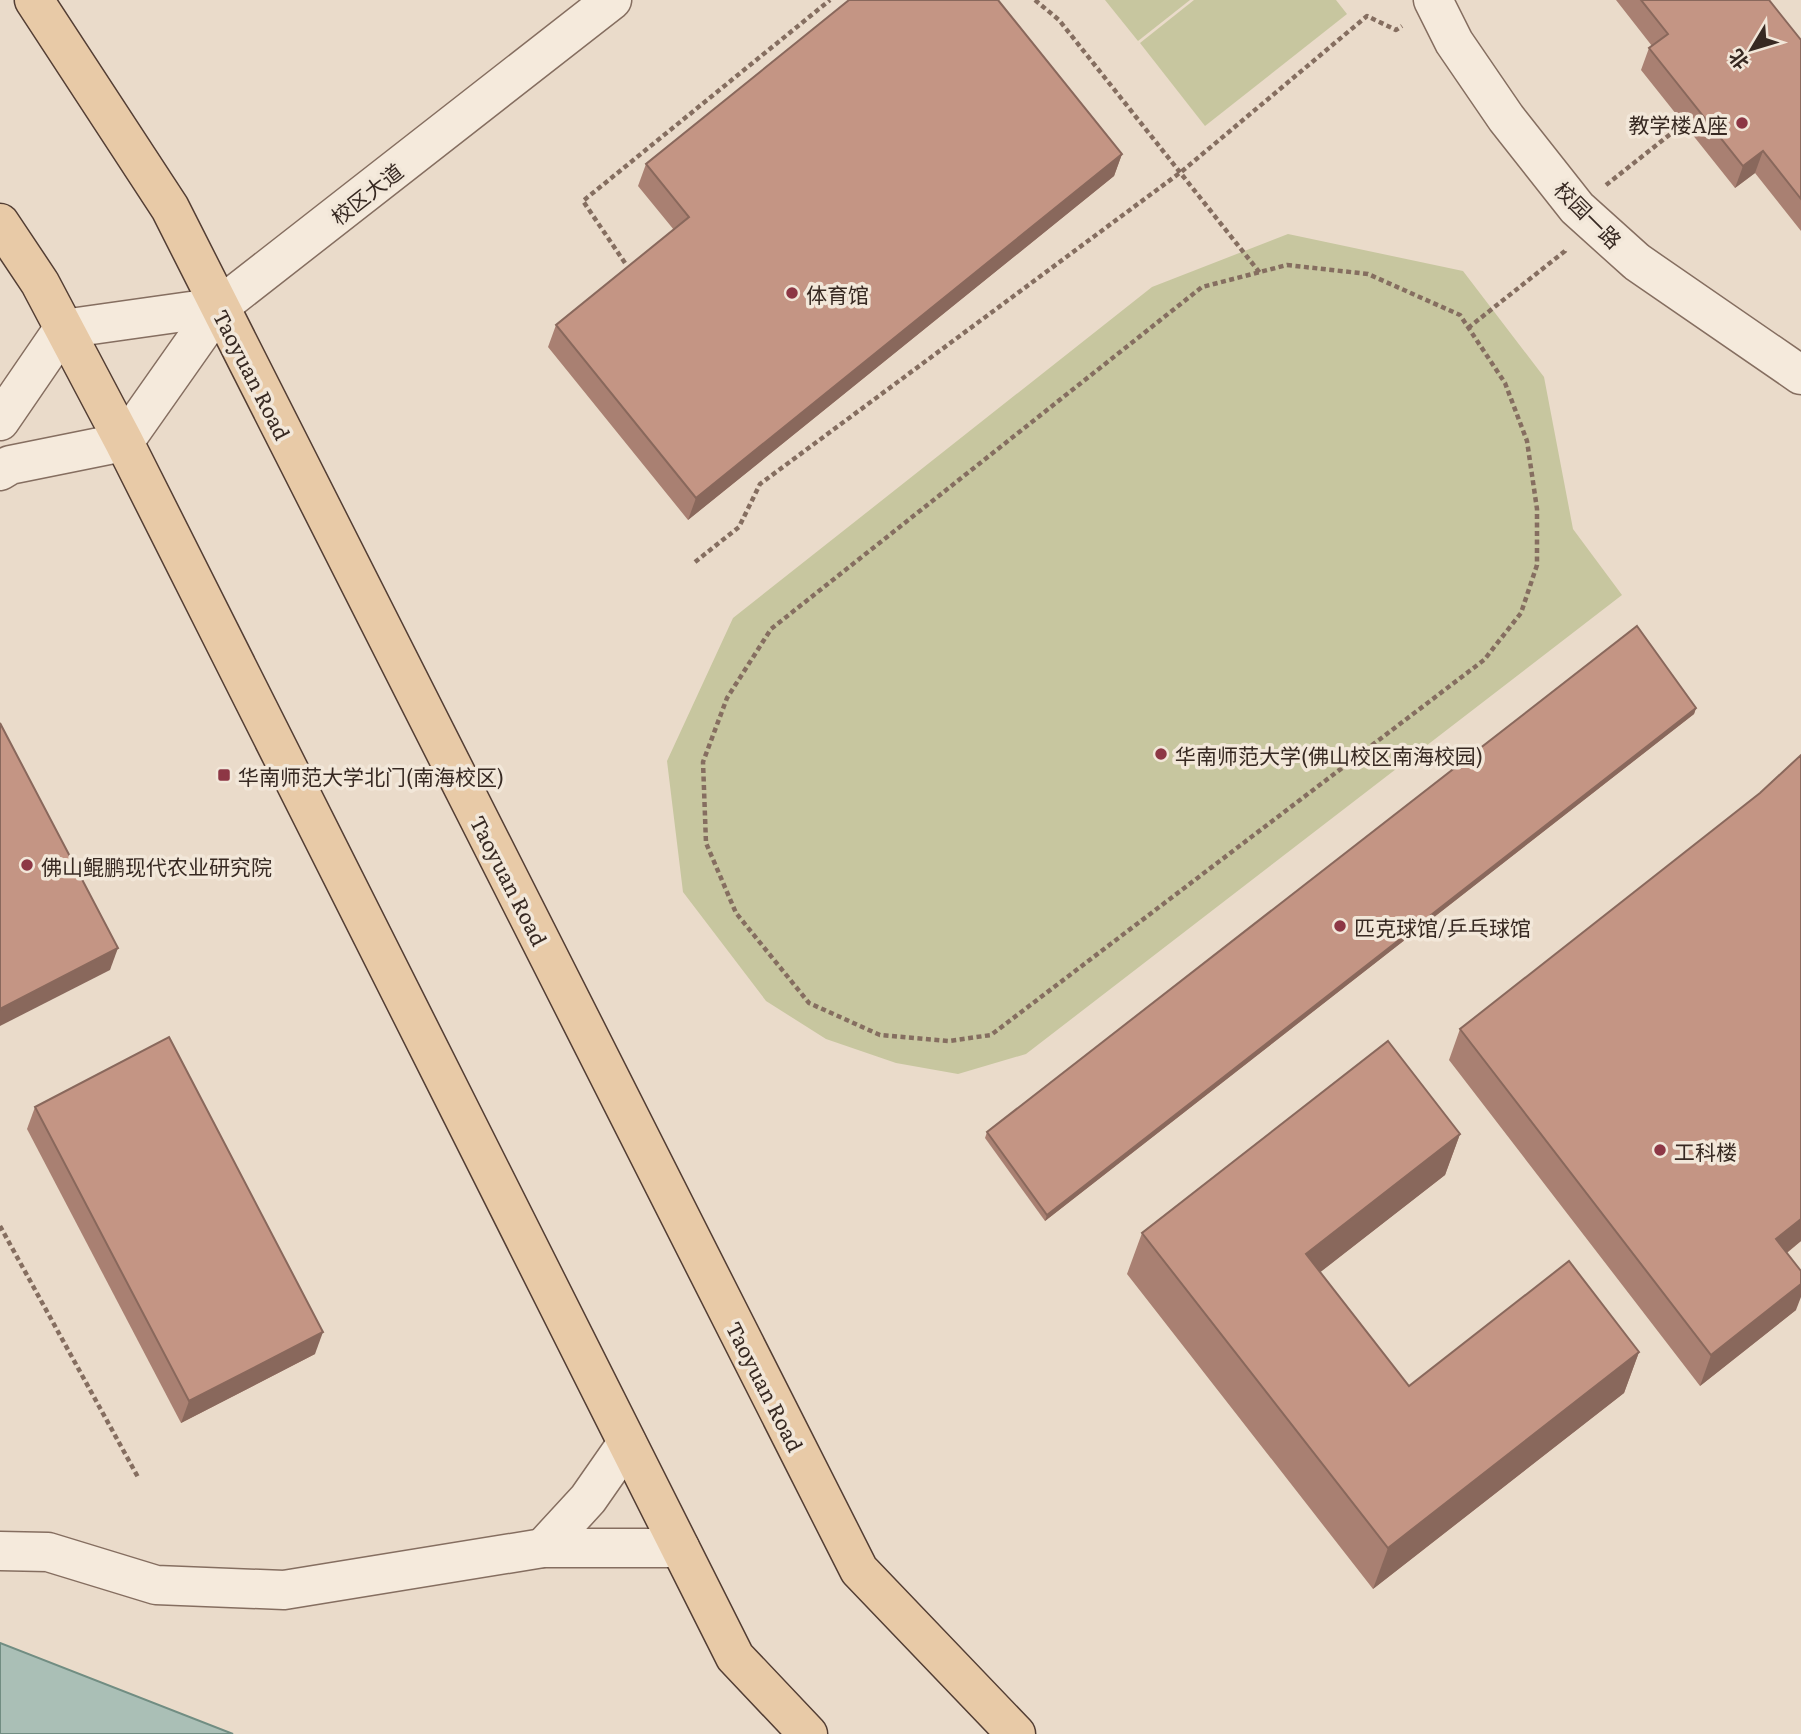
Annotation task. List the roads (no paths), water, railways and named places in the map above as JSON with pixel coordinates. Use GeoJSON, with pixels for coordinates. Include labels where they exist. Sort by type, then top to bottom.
{"type":"FeatureCollection","features":[{"type":"Feature","properties":{"kind":"main road","name":"Taoyuan Road"},"geometry":{"type":"LineString","coordinates":[[34,0],[170,208],[859,1570],[1016,1734]]}},
{"type":"Feature","properties":{"kind":"main road"},"geometry":{"type":"LineString","coordinates":[[0,223],[40,283],[124,442],[735,1657],[808,1734]]}},
{"type":"Feature","properties":{"kind":"street","name":"校区大道"},"geometry":{"type":"LineString","coordinates":[[219,307],[612,0]]}},
{"type":"Feature","properties":{"kind":"street","name":"校园一路"},"geometry":{"type":"LineString","coordinates":[[1434,2],[1454,42],[1506,118],[1577,208],[1637,262],[1801,375]]}},
{"type":"Feature","properties":{"kind":"street"},"geometry":{"type":"LineString","coordinates":[[0,421],[63,329],[219,307]]}},
{"type":"Feature","properties":{"kind":"street"},"geometry":{"type":"LineString","coordinates":[[0,471],[10,465],[124,442],[219,307]]}},
{"type":"Feature","properties":{"kind":"street"},"geometry":{"type":"LineString","coordinates":[[543,1548],[588,1499],[626,1443]]}},
{"type":"Feature","properties":{"kind":"street"},"geometry":{"type":"LineString","coordinates":[[0,1551],[48,1552],[156,1585],[284,1590],[543,1548],[680,1548]]}},
{"type":"Feature","properties":{"kind":"place","name":"教学楼A座"},"geometry":{"type":"Point","coordinates":[1742,123]}},
{"type":"Feature","properties":{"kind":"place","name":"体育馆"},"geometry":{"type":"Point","coordinates":[792,293]}},
{"type":"Feature","properties":{"kind":"place","name":"华南师范大学(佛山校区南海校园)"},"geometry":{"type":"Point","coordinates":[1161,754]}},
{"type":"Feature","properties":{"kind":"place","name":"华南师范大学北门(南海校区)"},"geometry":{"type":"Point","coordinates":[224,775]}},
{"type":"Feature","properties":{"kind":"place","name":"佛山鲲鹏现代农业研究院"},"geometry":{"type":"Point","coordinates":[27,865]}},
{"type":"Feature","properties":{"kind":"place","name":"匹克球馆/乒乓球馆"},"geometry":{"type":"Point","coordinates":[1340,926]}},
{"type":"Feature","properties":{"kind":"place","name":"工科楼"},"geometry":{"type":"Point","coordinates":[1660,1150]}}]}
